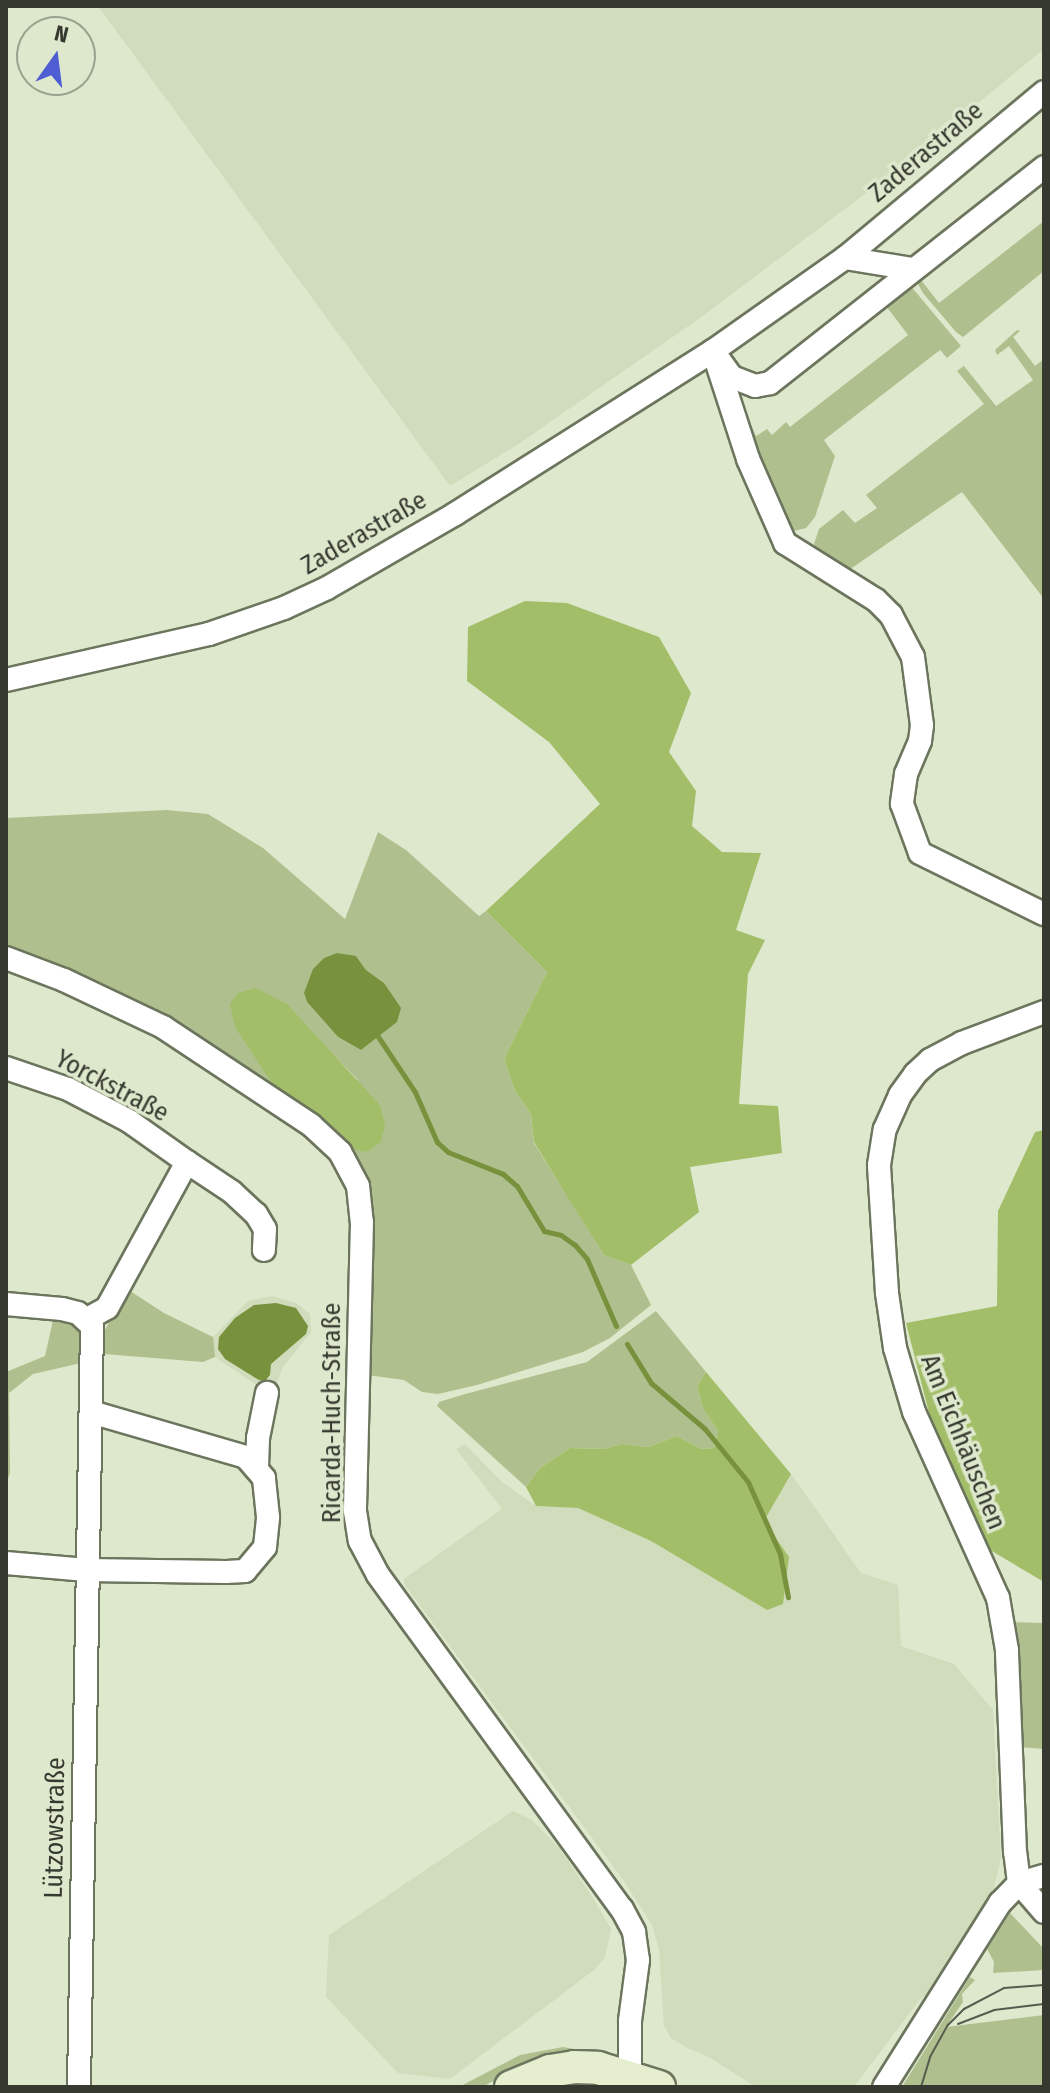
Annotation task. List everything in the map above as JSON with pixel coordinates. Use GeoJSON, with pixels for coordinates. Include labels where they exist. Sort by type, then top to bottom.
{"type":"FeatureCollection","features":[{"type":"Feature","properties":{"kind":"street","name":"Zaderastraße"},"geometry":{"type":"LineString","coordinates":[[6,680],[209,634],[284,608],[327,588],[455,514],[713,351],[845,258],[1044,92]]}},
{"type":"Feature","properties":{"kind":"street"},"geometry":{"type":"LineString","coordinates":[[713,351],[732,377],[755,386],[770,383],[1044,167]]}},
{"type":"Feature","properties":{"kind":"street"},"geometry":{"type":"LineString","coordinates":[[845,258],[913,269]]}},
{"type":"Feature","properties":{"kind":"street"},"geometry":{"type":"LineString","coordinates":[[713,351],[748,459],[785,543],[876,600],[891,615],[913,657],[922,725],[920,741],[906,774],[902,804],[920,853],[930,861],[1044,914]]}},
{"type":"Feature","properties":{"kind":"street","name":"Ricarda-Huch-Straße"},"geometry":{"type":"LineString","coordinates":[[6,958],[64,980],[163,1027],[311,1125],[340,1152],[358,1186],[362,1222],[355,1503],[360,1541],[378,1575],[622,1909],[634,1932],[638,1960],[630,2021],[644,2082]]}},
{"type":"Feature","properties":{"kind":"street","name":"Am Eichhäuschen"},"geometry":{"type":"LineString","coordinates":[[1019,1883],[1015,1863],[1007,1650],[998,1598],[914,1412],[895,1348],[887,1293],[879,1165],[885,1129],[900,1095],[930,1060],[962,1043],[1044,1012]]}},
{"type":"Feature","properties":{"kind":"street","name":"Yorckstraße"},"geometry":{"type":"LineString","coordinates":[[6,1068],[68,1089],[129,1121],[232,1192],[256,1214],[265,1229],[264,1250]]}},
{"type":"Feature","properties":{"kind":"street"},"geometry":{"type":"LineString","coordinates":[[6,1304],[62,1309],[90,1322],[107,1308],[187,1162]]}},
{"type":"Feature","properties":{"kind":"street","name":"Lützowstraße"},"geometry":{"type":"LineString","coordinates":[[79,2087],[90,1322]]}},
{"type":"Feature","properties":{"kind":"street"},"geometry":{"type":"LineString","coordinates":[[257,1467],[258,1438],[267,1393]]}},
{"type":"Feature","properties":{"kind":"street"},"geometry":{"type":"LineString","coordinates":[[6,1563],[87,1570],[245,1571],[265,1547],[268,1517],[264,1478],[246,1457],[91,1412]]}},
{"type":"Feature","properties":{"kind":"street"},"geometry":{"type":"LineString","coordinates":[[884,2087],[1000,1903],[1019,1883],[1044,1876]]}},
{"type":"Feature","properties":{"kind":"street"},"geometry":{"type":"LineString","coordinates":[[1019,1883],[1044,1912]]}},
{"type":"Feature","properties":{"kind":"street"},"geometry":{"type":"LineString","coordinates":[[511,2087],[550,2071],[574,2067],[598,2068],[644,2082]]}},
{"type":"Feature","properties":{"kind":"shaded area"},"geometry":{"type":"Polygon","coordinates":[[[98,6],[1044,6],[1044,49],[886,178],[700,318],[517,445],[450,486],[98,6]]]}},
{"type":"Feature","properties":{"kind":"shaded area"},"geometry":{"type":"Polygon","coordinates":[[[1044,221],[1044,271],[963,337],[956,332],[923,293],[915,279],[917,275],[939,303],[1044,221]]]}},
{"type":"Feature","properties":{"kind":"shaded area"},"geometry":{"type":"Polygon","coordinates":[[[909,284],[961,346],[947,358],[940,350],[824,440],[835,456],[815,517],[806,528],[789,532],[780,525],[736,392],[756,436],[767,429],[772,435],[786,422],[790,427],[908,335],[883,302],[909,284]]]}},
{"type":"Feature","properties":{"kind":"shaded area"},"geometry":{"type":"Polygon","coordinates":[[[1017,330],[1020,331],[1013,337],[1035,366],[1044,359],[1044,599],[962,492],[846,572],[818,551],[814,544],[819,529],[843,510],[855,523],[877,508],[866,495],[984,404],[957,371],[964,366],[996,406],[1033,380],[1009,346],[997,355],[995,350],[1017,330]]]}},
{"type":"Feature","properties":{"kind":"shaded area"},"geometry":{"type":"Polygon","coordinates":[[[525,601],[567,603],[659,637],[691,693],[669,752],[696,791],[692,826],[722,852],[761,853],[736,930],[765,940],[748,974],[739,1104],[778,1106],[782,1153],[690,1167],[699,1212],[631,1265],[604,1255],[568,1198],[534,1142],[531,1114],[515,1091],[504,1059],[547,972],[486,911],[600,804],[549,742],[467,681],[468,627],[525,601]]]}},
{"type":"Feature","properties":{"kind":"shaded area"},"geometry":{"type":"Polygon","coordinates":[[[167,810],[208,814],[263,848],[345,919],[378,832],[406,850],[479,916],[486,911],[547,972],[504,1059],[515,1091],[531,1114],[534,1143],[604,1255],[631,1265],[651,1305],[610,1338],[583,1352],[477,1385],[438,1394],[422,1392],[404,1380],[367,1375],[370,1196],[350,1149],[357,1079],[324,1045],[248,1044],[275,1088],[171,1023],[6,950],[6,818],[167,810]],[[356,956],[304,993],[307,1002],[338,1037],[361,1050],[396,1022],[384,983],[366,970],[356,956]]]}},
{"type":"Feature","properties":{"kind":"shaded area"},"geometry":{"type":"Polygon","coordinates":[[[337,953],[356,956],[366,970],[384,983],[401,1008],[397,1022],[361,1050],[338,1037],[307,1002],[304,993],[313,969],[324,958],[337,953]]]}},
{"type":"Feature","properties":{"kind":"shaded area"},"geometry":{"type":"Polygon","coordinates":[[[256,988],[287,1004],[380,1105],[385,1125],[381,1142],[367,1152],[350,1149],[326,1123],[275,1088],[235,1027],[230,1004],[238,993],[256,988]]]}},
{"type":"Feature","properties":{"kind":"shaded area"},"geometry":{"type":"Polygon","coordinates":[[[1044,1130],[1044,1582],[990,1550],[937,1444],[906,1323],[997,1306],[998,1211],[1035,1132],[1044,1130]]]}},
{"type":"Feature","properties":{"kind":"shaded area"},"geometry":{"type":"Polygon","coordinates":[[[127,1289],[164,1313],[213,1337],[215,1357],[203,1362],[104,1354],[105,1330],[127,1289]]]}},
{"type":"Feature","properties":{"kind":"shaded area"},"geometry":{"type":"Polygon","coordinates":[[[272,1296],[296,1303],[310,1314],[311,1332],[283,1367],[275,1387],[264,1390],[215,1357],[211,1346],[213,1337],[248,1301],[272,1296]]]}},
{"type":"Feature","properties":{"kind":"shaded area"},"geometry":{"type":"Polygon","coordinates":[[[276,1303],[296,1308],[308,1326],[306,1334],[271,1364],[270,1375],[265,1381],[259,1380],[225,1359],[218,1349],[219,1337],[235,1318],[254,1305],[276,1303]]]}},
{"type":"Feature","properties":{"kind":"shaded area"},"geometry":{"type":"Polygon","coordinates":[[[656,1311],[706,1372],[697,1386],[703,1409],[718,1431],[714,1448],[701,1449],[677,1436],[648,1447],[622,1444],[604,1449],[570,1448],[540,1468],[526,1487],[437,1406],[439,1402],[465,1394],[587,1362],[656,1311]]]}},
{"type":"Feature","properties":{"kind":"shaded area"},"geometry":{"type":"Polygon","coordinates":[[[54,1316],[77,1325],[84,1340],[81,1363],[33,1374],[9,1393],[10,1473],[6,1485],[6,1372],[45,1356],[54,1316]]]}},
{"type":"Feature","properties":{"kind":"shaded area"},"geometry":{"type":"Polygon","coordinates":[[[706,1372],[791,1474],[764,1521],[789,1557],[783,1604],[767,1610],[651,1541],[578,1508],[536,1506],[526,1487],[540,1468],[570,1448],[604,1449],[622,1444],[648,1447],[677,1436],[701,1449],[714,1448],[718,1431],[703,1409],[697,1386],[706,1372]]]}},
{"type":"Feature","properties":{"kind":"shaded area"},"geometry":{"type":"Polygon","coordinates":[[[465,1444],[501,1481],[536,1506],[578,1508],[651,1541],[767,1610],[764,1521],[791,1474],[861,1573],[898,1585],[901,1646],[954,1664],[993,1710],[1001,1859],[992,1896],[931,1993],[921,1998],[854,2087],[756,2087],[709,2057],[671,2038],[664,2026],[659,1949],[652,1925],[624,1881],[404,1584],[404,1579],[502,1509],[456,1449],[465,1444]]]}},
{"type":"Feature","properties":{"kind":"shaded area"},"geometry":{"type":"Polygon","coordinates":[[[1009,1622],[1044,1623],[1044,1749],[1019,1747],[1009,1622]]]}},
{"type":"Feature","properties":{"kind":"shaded area"},"geometry":{"type":"Polygon","coordinates":[[[513,1811],[532,1820],[560,1849],[593,1898],[611,1929],[605,1957],[594,1970],[450,2079],[398,2073],[326,1997],[329,1935],[513,1811]]]}},
{"type":"Feature","properties":{"kind":"shaded area"},"geometry":{"type":"Polygon","coordinates":[[[1010,1913],[1044,1949],[1044,1970],[993,1973],[994,1962],[987,1949],[1010,1913]]]}},
{"type":"Feature","properties":{"kind":"shaded area"},"geometry":{"type":"Polygon","coordinates":[[[970,1977],[975,1980],[962,1994],[963,2002],[946,2027],[1044,2015],[1044,2087],[902,2087],[970,1977]]]}},
{"type":"Feature","properties":{"kind":"shaded area"},"geometry":{"type":"Polygon","coordinates":[[[563,2047],[591,2052],[561,2053],[525,2064],[482,2087],[459,2087],[520,2055],[563,2047]]]}},
{"type":"Feature","properties":{"kind":"waterway"},"geometry":{"type":"LineString","coordinates":[[377,1035],[415,1092],[437,1142],[448,1152],[503,1174],[517,1186],[544,1231],[561,1235],[575,1245],[587,1259],[616,1326]]}},
{"type":"Feature","properties":{"kind":"waterway"},"geometry":{"type":"LineString","coordinates":[[627,1344],[651,1383],[705,1429],[748,1482],[780,1554],[788,1597]]}},
{"type":"Feature","properties":{"kind":"tram line"},"geometry":{"type":"LineString","coordinates":[[921,2087],[930,2057],[948,2025],[964,2009],[1004,1988],[1044,1985]]}},
{"type":"Feature","properties":{"kind":"tram line"},"geometry":{"type":"LineString","coordinates":[[958,2024],[994,2010],[1044,2004]]}}]}
